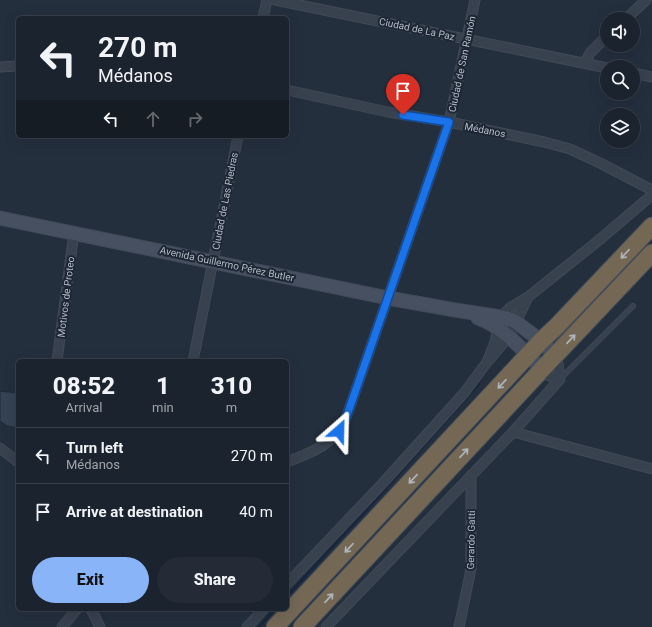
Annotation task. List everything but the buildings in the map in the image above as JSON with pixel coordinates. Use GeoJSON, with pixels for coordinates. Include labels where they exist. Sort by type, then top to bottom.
{"type":"FeatureCollection","features":[{"type":"Feature","properties":{"kind":"highway"},"geometry":{"type":"LineString","coordinates":[[275,627],[541,341],[652,226]]}},
{"type":"Feature","properties":{"kind":"highway"},"geometry":{"type":"LineString","coordinates":[[302,627],[652,253]]}},
{"type":"Feature","properties":{"kind":"street"},"geometry":{"type":"LineString","coordinates":[[263,16],[267,0]]}},
{"type":"Feature","properties":{"kind":"street","name":"Ciudad de La Paz"},"geometry":{"type":"LineString","coordinates":[[275,0],[600,66]]}},
{"type":"Feature","properties":{"kind":"street","name":"Ciudad de San Ramón"},"geometry":{"type":"LineString","coordinates":[[289,461],[323,446],[339,431],[345,421],[449,122],[475,0]]}},
{"type":"Feature","properties":{"kind":"street"},"geometry":{"type":"LineString","coordinates":[[633,12],[646,0]]}},
{"type":"Feature","properties":{"kind":"street"},"geometry":{"type":"LineString","coordinates":[[585,63],[590,52],[600,43]]}},
{"type":"Feature","properties":{"kind":"street"},"geometry":{"type":"LineString","coordinates":[[0,67],[16,66]]}},
{"type":"Feature","properties":{"kind":"street"},"geometry":{"type":"LineString","coordinates":[[640,74],[652,77]]}},
{"type":"Feature","properties":{"kind":"street","name":"Médanos"},"geometry":{"type":"LineString","coordinates":[[289,90],[388,112],[449,122],[544,142],[570,150],[600,163],[652,190]]}},
{"type":"Feature","properties":{"kind":"street","name":"Ciudad de Las Piedras"},"geometry":{"type":"LineString","coordinates":[[193,359],[238,138]]}},
{"type":"Feature","properties":{"kind":"street"},"geometry":{"type":"LineString","coordinates":[[289,582],[383,483],[465,392],[487,362],[495,342],[500,322],[511,307],[528,297],[652,196]]}},
{"type":"Feature","properties":{"kind":"street","name":"Avenida Guillermo Pérez Butler"},"geometry":{"type":"LineString","coordinates":[[0,218],[388,298],[455,310],[500,322],[516,322],[541,341],[555,355]]}},
{"type":"Feature","properties":{"kind":"street","name":"Motivos de Proteo"},"geometry":{"type":"LineString","coordinates":[[57,359],[74,233]]}},
{"type":"Feature","properties":{"kind":"street"},"geometry":{"type":"LineString","coordinates":[[487,362],[492,358],[509,336],[528,297]]}},
{"type":"Feature","properties":{"kind":"street"},"geometry":{"type":"LineString","coordinates":[[500,322],[509,336],[528,356],[549,376],[560,380]]}},
{"type":"Feature","properties":{"kind":"street"},"geometry":{"type":"LineString","coordinates":[[326,627],[513,432],[560,380],[558,363],[555,355]]}},
{"type":"Feature","properties":{"kind":"street"},"geometry":{"type":"LineString","coordinates":[[513,432],[652,469]]}},
{"type":"Feature","properties":{"kind":"street"},"geometry":{"type":"LineString","coordinates":[[0,448],[16,460]]}},
{"type":"Feature","properties":{"kind":"street","name":"Gerardo Gatti"},"geometry":{"type":"LineString","coordinates":[[459,627],[471,568],[472,475]]}},
{"type":"Feature","properties":{"kind":"street"},"geometry":{"type":"LineString","coordinates":[[62,627],[75,611]]}},
{"type":"Feature","properties":{"kind":"street"},"geometry":{"type":"LineString","coordinates":[[92,611],[100,627]]}},
{"type":"Feature","properties":{"kind":"street"},"geometry":{"type":"LineString","coordinates":[[247,627],[262,611]]}},
{"type":"Feature","properties":{"kind":"lane"},"geometry":{"type":"LineString","coordinates":[[560,380],[633,306]]}},
{"type":"Feature","properties":{"kind":"waterway"},"geometry":{"type":"LineString","coordinates":[[289,594],[372,504],[479,384]]}},
{"type":"Feature","properties":{"kind":"waterway"},"geometry":{"type":"LineString","coordinates":[[259,627],[273,611]]}},
{"type":"Feature","properties":{"kind":"route"},"geometry":{"type":"LineString","coordinates":[[339,431],[345,421],[449,122],[403,115]]}}]}
